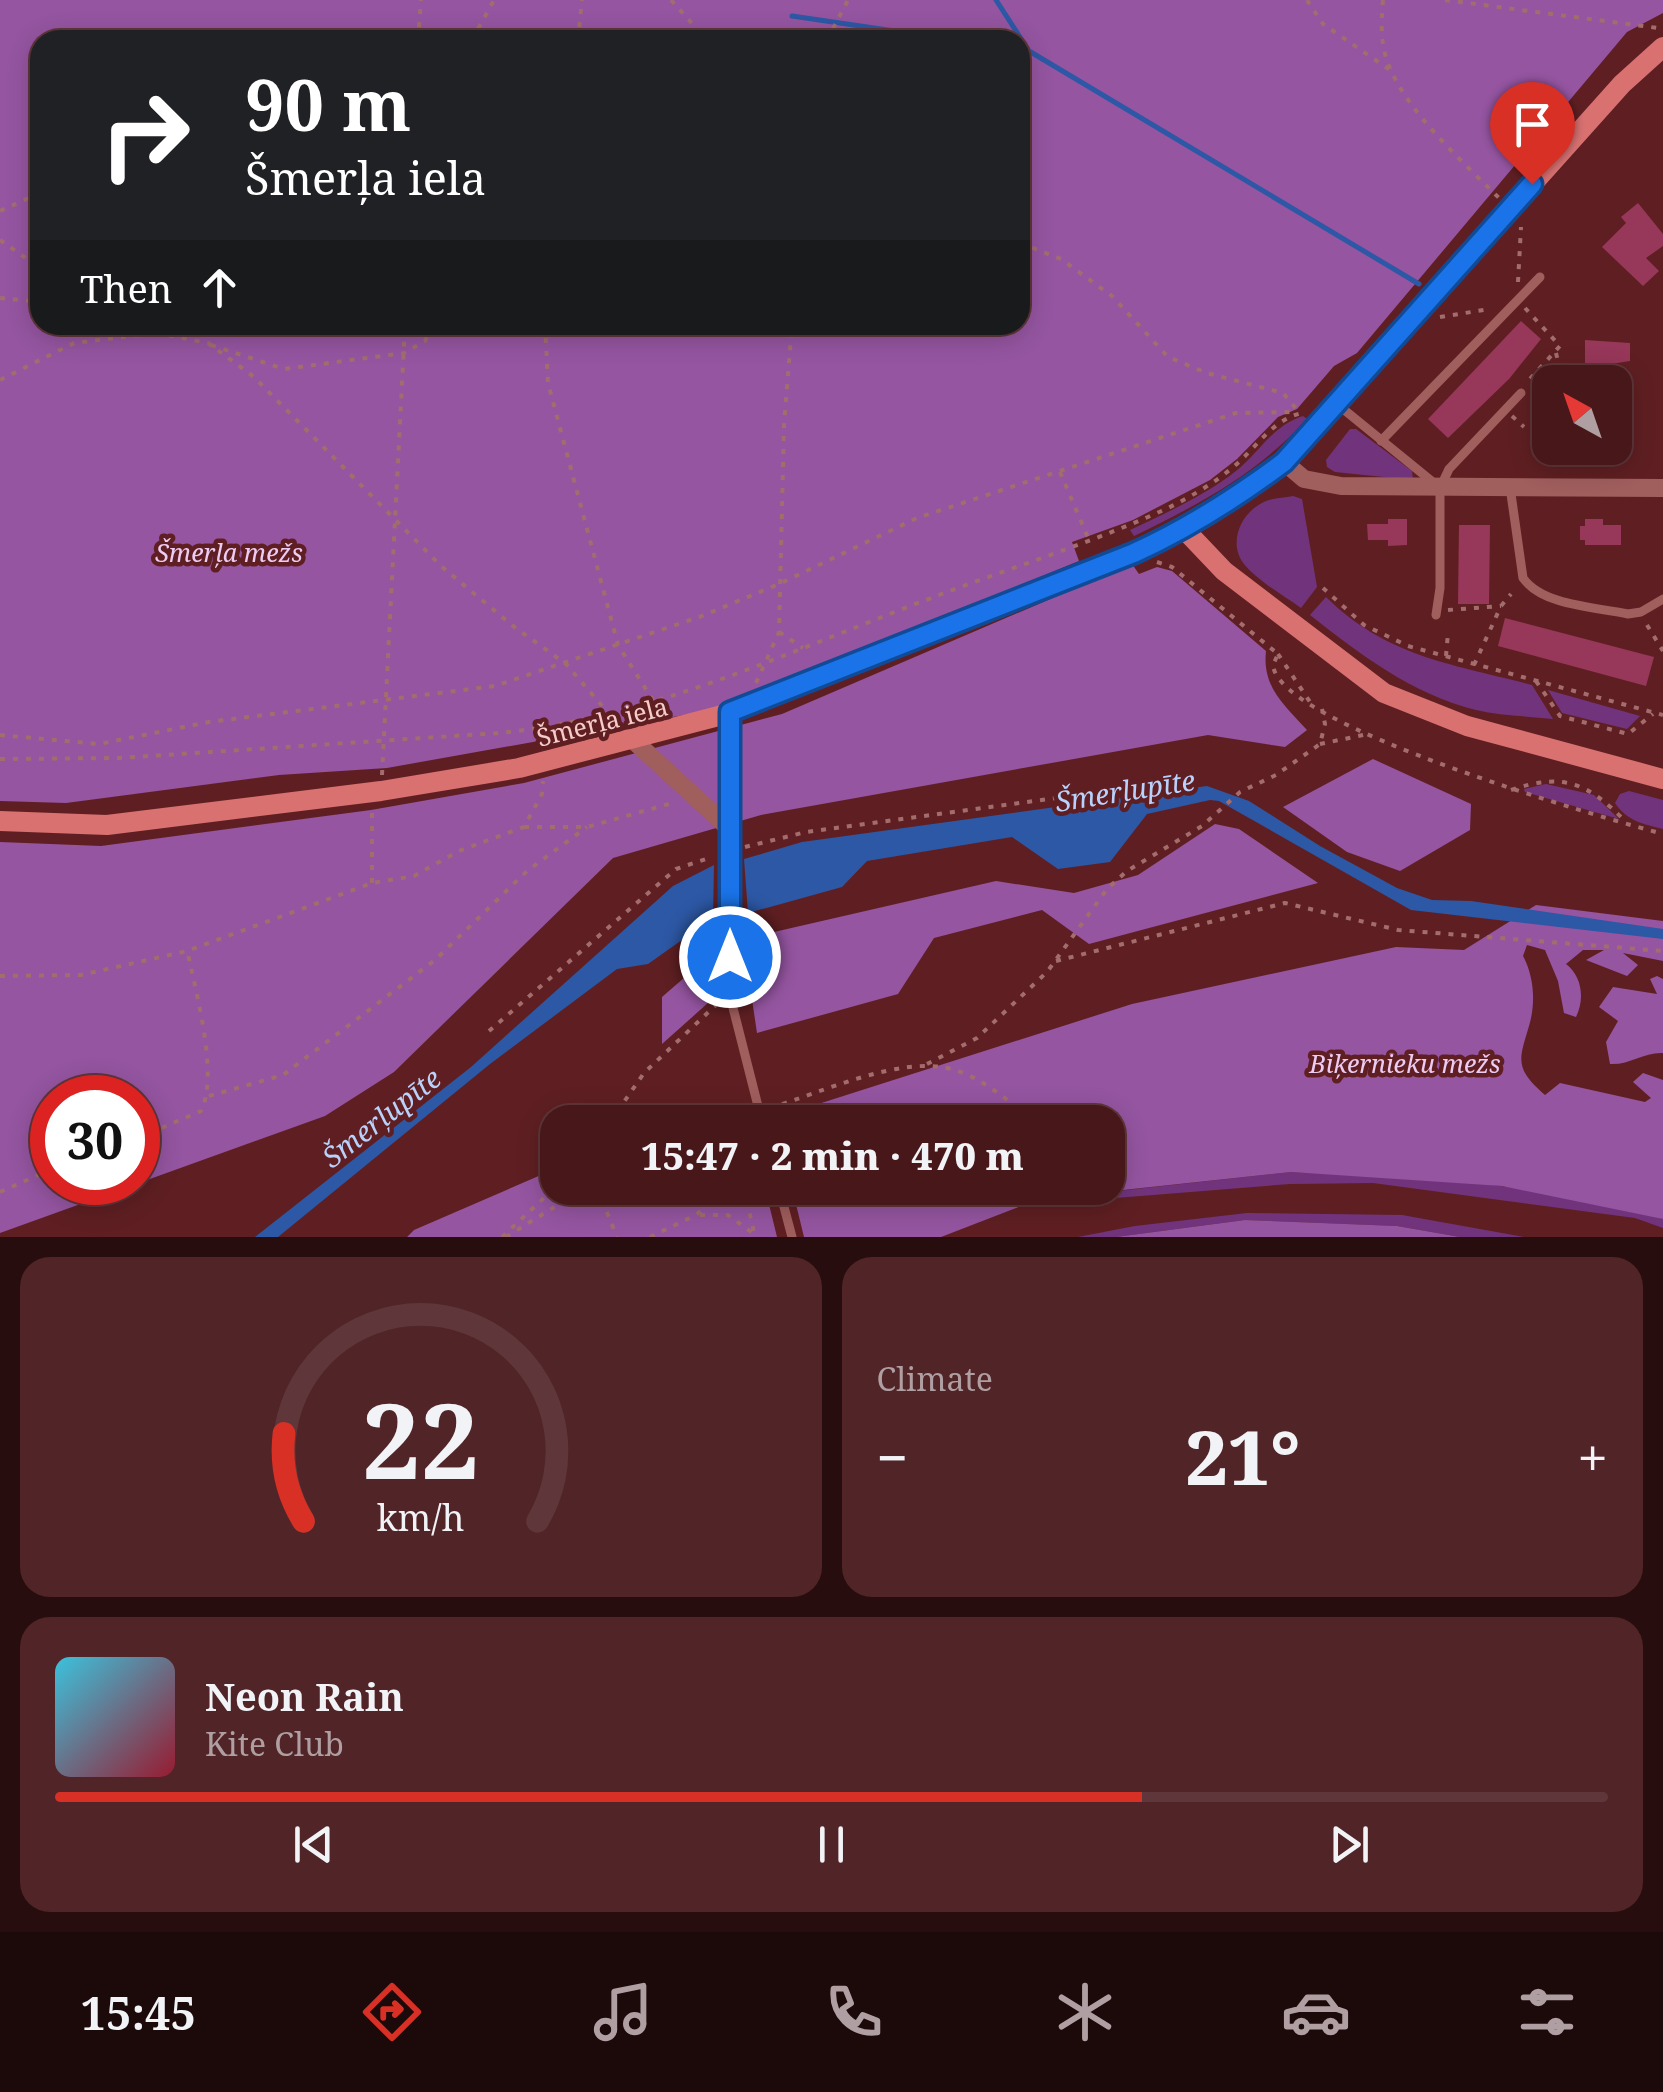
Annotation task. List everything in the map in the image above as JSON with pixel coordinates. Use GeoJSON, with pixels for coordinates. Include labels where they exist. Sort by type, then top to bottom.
{"type":"FeatureCollection","features":[{"type":"Feature","properties":{"kind":"street","name":"Šmerļa iela"},"geometry":{"type":"LineString","coordinates":[[0,820],[107,825],[381,791],[546,762],[730,712],[1185,530],[1284,462],[1515,216],[1622,84],[1663,47]]}},
{"type":"Feature","properties":{"kind":"street"},"geometry":{"type":"LineString","coordinates":[[1284,462],[1304,479],[1330,485],[1663,488]]}},
{"type":"Feature","properties":{"kind":"street"},"geometry":{"type":"LineString","coordinates":[[1185,530],[1224,571],[1384,694],[1467,726],[1663,779]]}},
{"type":"Feature","properties":{"kind":"street"},"geometry":{"type":"LineString","coordinates":[[729,992],[730,712]]}},
{"type":"Feature","properties":{"kind":"street"},"geometry":{"type":"LineString","coordinates":[[633,740],[730,829]]}},
{"type":"Feature","properties":{"kind":"lane"},"geometry":{"type":"LineString","coordinates":[[1381,441],[1540,276]]}},
{"type":"Feature","properties":{"kind":"lane"},"geometry":{"type":"LineString","coordinates":[[1436,615],[1440,588],[1440,488],[1450,468],[1522,393]]}},
{"type":"Feature","properties":{"kind":"lane"},"geometry":{"type":"LineString","coordinates":[[1336,404],[1440,488]]}},
{"type":"Feature","properties":{"kind":"lane"},"geometry":{"type":"LineString","coordinates":[[1510,487],[1523,578],[1530,589],[1628,614],[1640,612],[1663,598]]}},
{"type":"Feature","properties":{"kind":"lane"},"geometry":{"type":"LineString","coordinates":[[729,992],[758,1105]]}},
{"type":"Feature","properties":{"kind":"lane"},"geometry":{"type":"LineString","coordinates":[[784,1205],[792,1237]]}},
{"type":"Feature","properties":{"kind":"path"},"geometry":{"type":"LineString","coordinates":[[419,30],[421,0]]}},
{"type":"Feature","properties":{"kind":"path"},"geometry":{"type":"LineString","coordinates":[[478,30],[494,0]]}},
{"type":"Feature","properties":{"kind":"path"},"geometry":{"type":"LineString","coordinates":[[579,30],[582,0]]}},
{"type":"Feature","properties":{"kind":"path"},"geometry":{"type":"LineString","coordinates":[[671,0],[699,30]]}},
{"type":"Feature","properties":{"kind":"path"},"geometry":{"type":"LineString","coordinates":[[832,30],[848,0]]}},
{"type":"Feature","properties":{"kind":"path"},"geometry":{"type":"LineString","coordinates":[[1307,0],[1323,24],[1390,70]]}},
{"type":"Feature","properties":{"kind":"path"},"geometry":{"type":"LineString","coordinates":[[1384,0],[1380,33],[1390,70],[1436,135],[1515,216],[1523,245],[1513,303]]}},
{"type":"Feature","properties":{"kind":"path"},"geometry":{"type":"LineString","coordinates":[[1445,0],[1663,28]]}},
{"type":"Feature","properties":{"kind":"path"},"geometry":{"type":"LineString","coordinates":[[0,211],[30,198]]}},
{"type":"Feature","properties":{"kind":"path"},"geometry":{"type":"LineString","coordinates":[[0,240],[30,261]]}},
{"type":"Feature","properties":{"kind":"path"},"geometry":{"type":"LineString","coordinates":[[1030,247],[1061,258],[1112,296],[1168,357],[1207,373],[1282,392],[1299,412]]}},
{"type":"Feature","properties":{"kind":"path"},"geometry":{"type":"LineString","coordinates":[[0,298],[30,301]]}},
{"type":"Feature","properties":{"kind":"path"},"geometry":{"type":"LineString","coordinates":[[1440,317],[1513,303]]}},
{"type":"Feature","properties":{"kind":"path"},"geometry":{"type":"LineString","coordinates":[[1513,303],[1557,339],[1560,346],[1522,393]]}},
{"type":"Feature","properties":{"kind":"path"},"geometry":{"type":"LineString","coordinates":[[0,380],[74,343],[140,335]]}},
{"type":"Feature","properties":{"kind":"path"},"geometry":{"type":"LineString","coordinates":[[165,335],[208,344],[284,369],[404,353],[428,335]]}},
{"type":"Feature","properties":{"kind":"path"},"geometry":{"type":"LineString","coordinates":[[372,883],[372,812],[381,791],[405,335]]}},
{"type":"Feature","properties":{"kind":"path"},"geometry":{"type":"LineString","coordinates":[[545,335],[548,382],[618,646],[666,720]]}},
{"type":"Feature","properties":{"kind":"path"},"geometry":{"type":"LineString","coordinates":[[764,662],[779,632],[784,426],[791,335]]}},
{"type":"Feature","properties":{"kind":"path"},"geometry":{"type":"LineString","coordinates":[[208,344],[254,377],[396,521],[513,626],[566,664],[633,740]]}},
{"type":"Feature","properties":{"kind":"path"},"geometry":{"type":"LineString","coordinates":[[1556,351],[1559,365]]}},
{"type":"Feature","properties":{"kind":"path"},"geometry":{"type":"LineString","coordinates":[[0,760],[119,758],[532,730],[654,703],[707,688],[764,662],[1122,529],[1208,485],[1250,453],[1280,421],[1299,412]]}},
{"type":"Feature","properties":{"kind":"path"},"geometry":{"type":"LineString","coordinates":[[0,735],[99,744],[209,722],[494,686],[618,646],[779,584],[917,518],[1236,413],[1311,413]]}},
{"type":"Feature","properties":{"kind":"path"},"geometry":{"type":"LineString","coordinates":[[1060,472],[1090,540]]}},
{"type":"Feature","properties":{"kind":"path"},"geometry":{"type":"LineString","coordinates":[[1156,562],[1172,567],[1278,654],[1310,702]]}},
{"type":"Feature","properties":{"kind":"path"},"geometry":{"type":"LineString","coordinates":[[1323,588],[1364,625],[1408,646],[1663,715]]}},
{"type":"Feature","properties":{"kind":"path"},"geometry":{"type":"LineString","coordinates":[[1474,665],[1501,606],[1511,594]]}},
{"type":"Feature","properties":{"kind":"path"},"geometry":{"type":"LineString","coordinates":[[1448,610],[1501,606]]}},
{"type":"Feature","properties":{"kind":"path"},"geometry":{"type":"LineString","coordinates":[[1647,625],[1663,651]]}},
{"type":"Feature","properties":{"kind":"path"},"geometry":{"type":"LineString","coordinates":[[779,632],[802,648]]}},
{"type":"Feature","properties":{"kind":"path"},"geometry":{"type":"LineString","coordinates":[[1446,656],[1448,633]]}},
{"type":"Feature","properties":{"kind":"path"},"geometry":{"type":"LineString","coordinates":[[1278,654],[1273,672],[1310,702],[1368,734],[1510,790],[1663,834]]}},
{"type":"Feature","properties":{"kind":"path"},"geometry":{"type":"LineString","coordinates":[[1536,681],[1560,716],[1628,734],[1655,713]]}},
{"type":"Feature","properties":{"kind":"path"},"geometry":{"type":"LineString","coordinates":[[1320,744],[1326,724],[1322,709]]}},
{"type":"Feature","properties":{"kind":"path"},"geometry":{"type":"LineString","coordinates":[[798,1105],[926,1064],[977,1038],[1056,961],[1107,889],[1127,871],[1225,808],[1240,792],[1276,775],[1320,744],[1368,734]]}},
{"type":"Feature","properties":{"kind":"path"},"geometry":{"type":"LineString","coordinates":[[524,827],[542,794],[546,762]]}},
{"type":"Feature","properties":{"kind":"path"},"geometry":{"type":"LineString","coordinates":[[1510,790],[1545,778],[1598,793],[1630,825]]}},
{"type":"Feature","properties":{"kind":"path"},"geometry":{"type":"LineString","coordinates":[[489,1031],[676,869],[806,832],[1122,789]]}},
{"type":"Feature","properties":{"kind":"path"},"geometry":{"type":"LineString","coordinates":[[0,976],[82,975],[187,951],[372,883],[414,876],[459,851],[524,827],[587,826],[695,797]]}},
{"type":"Feature","properties":{"kind":"path"},"geometry":{"type":"LineString","coordinates":[[209,1096],[284,1075],[435,960],[528,870],[587,826]]}},
{"type":"Feature","properties":{"kind":"path"},"geometry":{"type":"LineString","coordinates":[[1056,961],[1286,903],[1398,930],[1663,951]]}},
{"type":"Feature","properties":{"kind":"path"},"geometry":{"type":"LineString","coordinates":[[160,1129],[201,1111],[209,1096],[199,1008],[187,951]]}},
{"type":"Feature","properties":{"kind":"path"},"geometry":{"type":"LineString","coordinates":[[622,1105],[644,1074],[729,992]]}},
{"type":"Feature","properties":{"kind":"path"},"geometry":{"type":"LineString","coordinates":[[926,1064],[955,1070],[1013,1105]]}},
{"type":"Feature","properties":{"kind":"path"},"geometry":{"type":"LineString","coordinates":[[0,1192],[30,1179]]}},
{"type":"Feature","properties":{"kind":"path"},"geometry":{"type":"LineString","coordinates":[[504,1237],[540,1202]]}},
{"type":"Feature","properties":{"kind":"path"},"geometry":{"type":"LineString","coordinates":[[504,1237],[557,1205]]}},
{"type":"Feature","properties":{"kind":"path"},"geometry":{"type":"LineString","coordinates":[[604,1205],[617,1237]]}},
{"type":"Feature","properties":{"kind":"path"},"geometry":{"type":"LineString","coordinates":[[650,1237],[706,1205]]}},
{"type":"Feature","properties":{"kind":"path"},"geometry":{"type":"LineString","coordinates":[[748,1205],[754,1236]]}},
{"type":"Feature","properties":{"kind":"path"},"geometry":{"type":"LineString","coordinates":[[696,1214],[728,1216],[754,1236]]}},
{"type":"Feature","properties":{"kind":"shaded area"},"geometry":{"type":"Polygon","coordinates":[[[1303,416],[1307,419],[1248,472],[1134,536],[1130,530],[1224,480],[1275,433],[1303,416]]]}},
{"type":"Feature","properties":{"kind":"shaded area"},"geometry":{"type":"Polygon","coordinates":[[[1350,429],[1356,429],[1412,471],[1413,480],[1335,472],[1327,467],[1326,460],[1350,429]]]}},
{"type":"Feature","properties":{"kind":"shaded area"},"geometry":{"type":"Polygon","coordinates":[[[1293,496],[1302,499],[1317,587],[1301,608],[1250,570],[1237,548],[1242,522],[1254,508],[1269,500],[1293,496]]]}},
{"type":"Feature","properties":{"kind":"shaded area"},"geometry":{"type":"Polygon","coordinates":[[[1326,597],[1349,617],[1397,646],[1448,664],[1532,685],[1553,719],[1476,710],[1409,683],[1310,615],[1326,597]]]}},
{"type":"Feature","properties":{"kind":"shaded area"},"geometry":{"type":"Polygon","coordinates":[[[1548,690],[1640,716],[1627,729],[1562,713],[1548,690]]]}},
{"type":"Feature","properties":{"kind":"shaded area"},"geometry":{"type":"Polygon","coordinates":[[[1546,784],[1594,795],[1619,819],[1524,789],[1546,784]]]}},
{"type":"Feature","properties":{"kind":"shaded area"},"geometry":{"type":"Polygon","coordinates":[[[1629,791],[1663,800],[1663,829],[1636,821],[1620,809],[1615,803],[1620,794],[1629,791]]]}},
{"type":"Feature","properties":{"kind":"shaded area"},"geometry":{"type":"Polygon","coordinates":[[[1291,1172],[1432,1179],[1572,1197],[1663,1219],[1663,1228],[1635,1218],[1373,1183],[1290,1184],[1125,1197],[1125,1190],[1291,1172]]]}},
{"type":"Feature","properties":{"kind":"shaded area"},"geometry":{"type":"Polygon","coordinates":[[[1247,1213],[1402,1215],[1524,1237],[1460,1237],[1397,1226],[1245,1220],[1116,1237],[1078,1237],[1247,1213]]]}},
{"type":"Feature","properties":{"kind":"green space","name":"Šmerļa mežs"},"geometry":{"type":"Polygon","coordinates":[[[0,0],[1663,0],[1663,13],[1627,32],[1357,353],[1334,366],[1297,409],[1278,417],[1210,480],[1133,520],[1072,542],[1079,561],[723,708],[387,768],[279,775],[66,803],[0,801],[0,0]]]}},
{"type":"Feature","properties":{"kind":"green space"},"geometry":{"type":"Polygon","coordinates":[[[1132,564],[1139,574],[1157,567],[1172,571],[1266,651],[1271,685],[1307,730],[1285,747],[1208,735],[761,815],[613,858],[394,1072],[325,1116],[160,1175],[160,1075],[30,1075],[30,1205],[78,1205],[0,1233],[0,842],[101,846],[371,810],[524,783],[782,714],[1132,564]]]}},
{"type":"Feature","properties":{"kind":"green space"},"geometry":{"type":"Polygon","coordinates":[[[1373,759],[1471,804],[1470,830],[1400,871],[1347,852],[1283,807],[1373,759]]]}},
{"type":"Feature","properties":{"kind":"green space"},"geometry":{"type":"Polygon","coordinates":[[[1215,824],[1239,829],[1318,883],[1089,944],[1042,910],[934,938],[898,994],[757,1033],[743,939],[996,881],[1074,893],[1138,875],[1215,824]]]}},
{"type":"Feature","properties":{"kind":"green space","name":"Biķernieku mežs"},"geometry":{"type":"Polygon","coordinates":[[[1536,905],[1663,921],[1663,961],[1623,953],[1638,965],[1627,976],[1586,960],[1604,950],[1583,950],[1566,964],[1576,975],[1580,988],[1576,1017],[1564,1013],[1558,981],[1545,950],[1527,945],[1523,956],[1530,972],[1533,999],[1521,1056],[1528,1078],[1545,1095],[1560,1083],[1645,1102],[1651,1098],[1633,1082],[1643,1073],[1663,1080],[1663,1219],[1502,1186],[1291,1172],[1125,1190],[1125,1105],[815,1105],[1132,1004],[1396,947],[1464,950],[1536,905]]]}},
{"type":"Feature","properties":{"kind":"green space"},"geometry":{"type":"Polygon","coordinates":[[[715,951],[718,994],[662,1044],[662,997],[715,951]]]}},
{"type":"Feature","properties":{"kind":"green space"},"geometry":{"type":"Polygon","coordinates":[[[1650,979],[1663,979],[1663,1053],[1610,1064],[1606,1042],[1618,1021],[1599,1007],[1613,987],[1657,994],[1650,979]]]}},
{"type":"Feature","properties":{"kind":"green space"},"geometry":{"type":"Polygon","coordinates":[[[540,1175],[540,1205],[769,1205],[777,1237],[407,1237],[414,1230],[540,1175]]]}},
{"type":"Feature","properties":{"kind":"green space","name":"Biķernieku mežs"},"geometry":{"type":"Polygon","coordinates":[[[796,1205],[1024,1205],[941,1237],[804,1237],[796,1205]]]}},
{"type":"Feature","properties":{"kind":"green space"},"geometry":{"type":"Polygon","coordinates":[[[1245,1220],[1397,1226],[1460,1237],[1116,1237],[1245,1220]]]}},
{"type":"Feature","properties":{"kind":"water"},"geometry":{"type":"Polygon","coordinates":[[[1207,786],[1249,801],[1397,888],[1432,900],[1471,901],[1663,929],[1663,939],[1411,910],[1219,801],[1210,800],[1147,814],[1110,862],[1058,869],[1012,837],[867,861],[842,887],[748,913],[744,859],[802,842],[1207,786]]]}},
{"type":"Feature","properties":{"kind":"water"},"geometry":{"type":"Polygon","coordinates":[[[714,865],[713,918],[648,964],[617,969],[490,1064],[278,1237],[255,1237],[471,1067],[673,886],[714,865]]]}},
{"type":"Feature","properties":{"kind":"building"},"geometry":{"type":"Polygon","coordinates":[[[1638,203],[1663,234],[1663,246],[1646,258],[1659,271],[1643,286],[1602,247],[1626,223],[1621,217],[1638,203]]]}},
{"type":"Feature","properties":{"kind":"building"},"geometry":{"type":"Polygon","coordinates":[[[1521,321],[1541,339],[1509,379],[1448,438],[1428,419],[1521,321]]]}},
{"type":"Feature","properties":{"kind":"building"},"geometry":{"type":"Polygon","coordinates":[[[1585,340],[1630,343],[1630,361],[1585,363],[1585,340]]]}},
{"type":"Feature","properties":{"kind":"building"},"geometry":{"type":"Polygon","coordinates":[[[1388,519],[1407,519],[1407,545],[1388,546],[1388,540],[1368,540],[1367,524],[1388,524],[1388,519]]]}},
{"type":"Feature","properties":{"kind":"building"},"geometry":{"type":"Polygon","coordinates":[[[1585,519],[1621,525],[1621,545],[1585,545],[1585,540],[1580,540],[1580,526],[1585,526],[1585,519]]]}},
{"type":"Feature","properties":{"kind":"building"},"geometry":{"type":"Polygon","coordinates":[[[1459,525],[1490,525],[1489,604],[1458,604],[1459,525]]]}},
{"type":"Feature","properties":{"kind":"building"},"geometry":{"type":"Polygon","coordinates":[[[1505,618],[1654,657],[1646,686],[1498,646],[1505,618]]]}},
{"type":"Feature","properties":{"kind":"waterway"},"geometry":{"type":"LineString","coordinates":[[996,0],[1015,30]]}},
{"type":"Feature","properties":{"kind":"waterway"},"geometry":{"type":"LineString","coordinates":[[792,16],[888,30]]}},
{"type":"Feature","properties":{"kind":"waterway"},"geometry":{"type":"LineString","coordinates":[[1030,52],[1419,284]]}},
{"type":"Feature","properties":{"kind":"route"},"geometry":{"type":"LineString","coordinates":[[730,957],[730,712],[1134,553],[1185,530],[1235,498],[1284,462],[1532,184]]}},
{"type":"Feature","properties":{"kind":"water label","name":"Šmerļupīte"},"geometry":{"type":"Point","coordinates":[1125,790]}},
{"type":"Feature","properties":{"kind":"water label","name":"Šmerļupīte"},"geometry":{"type":"Point","coordinates":[381,1117]}}]}
